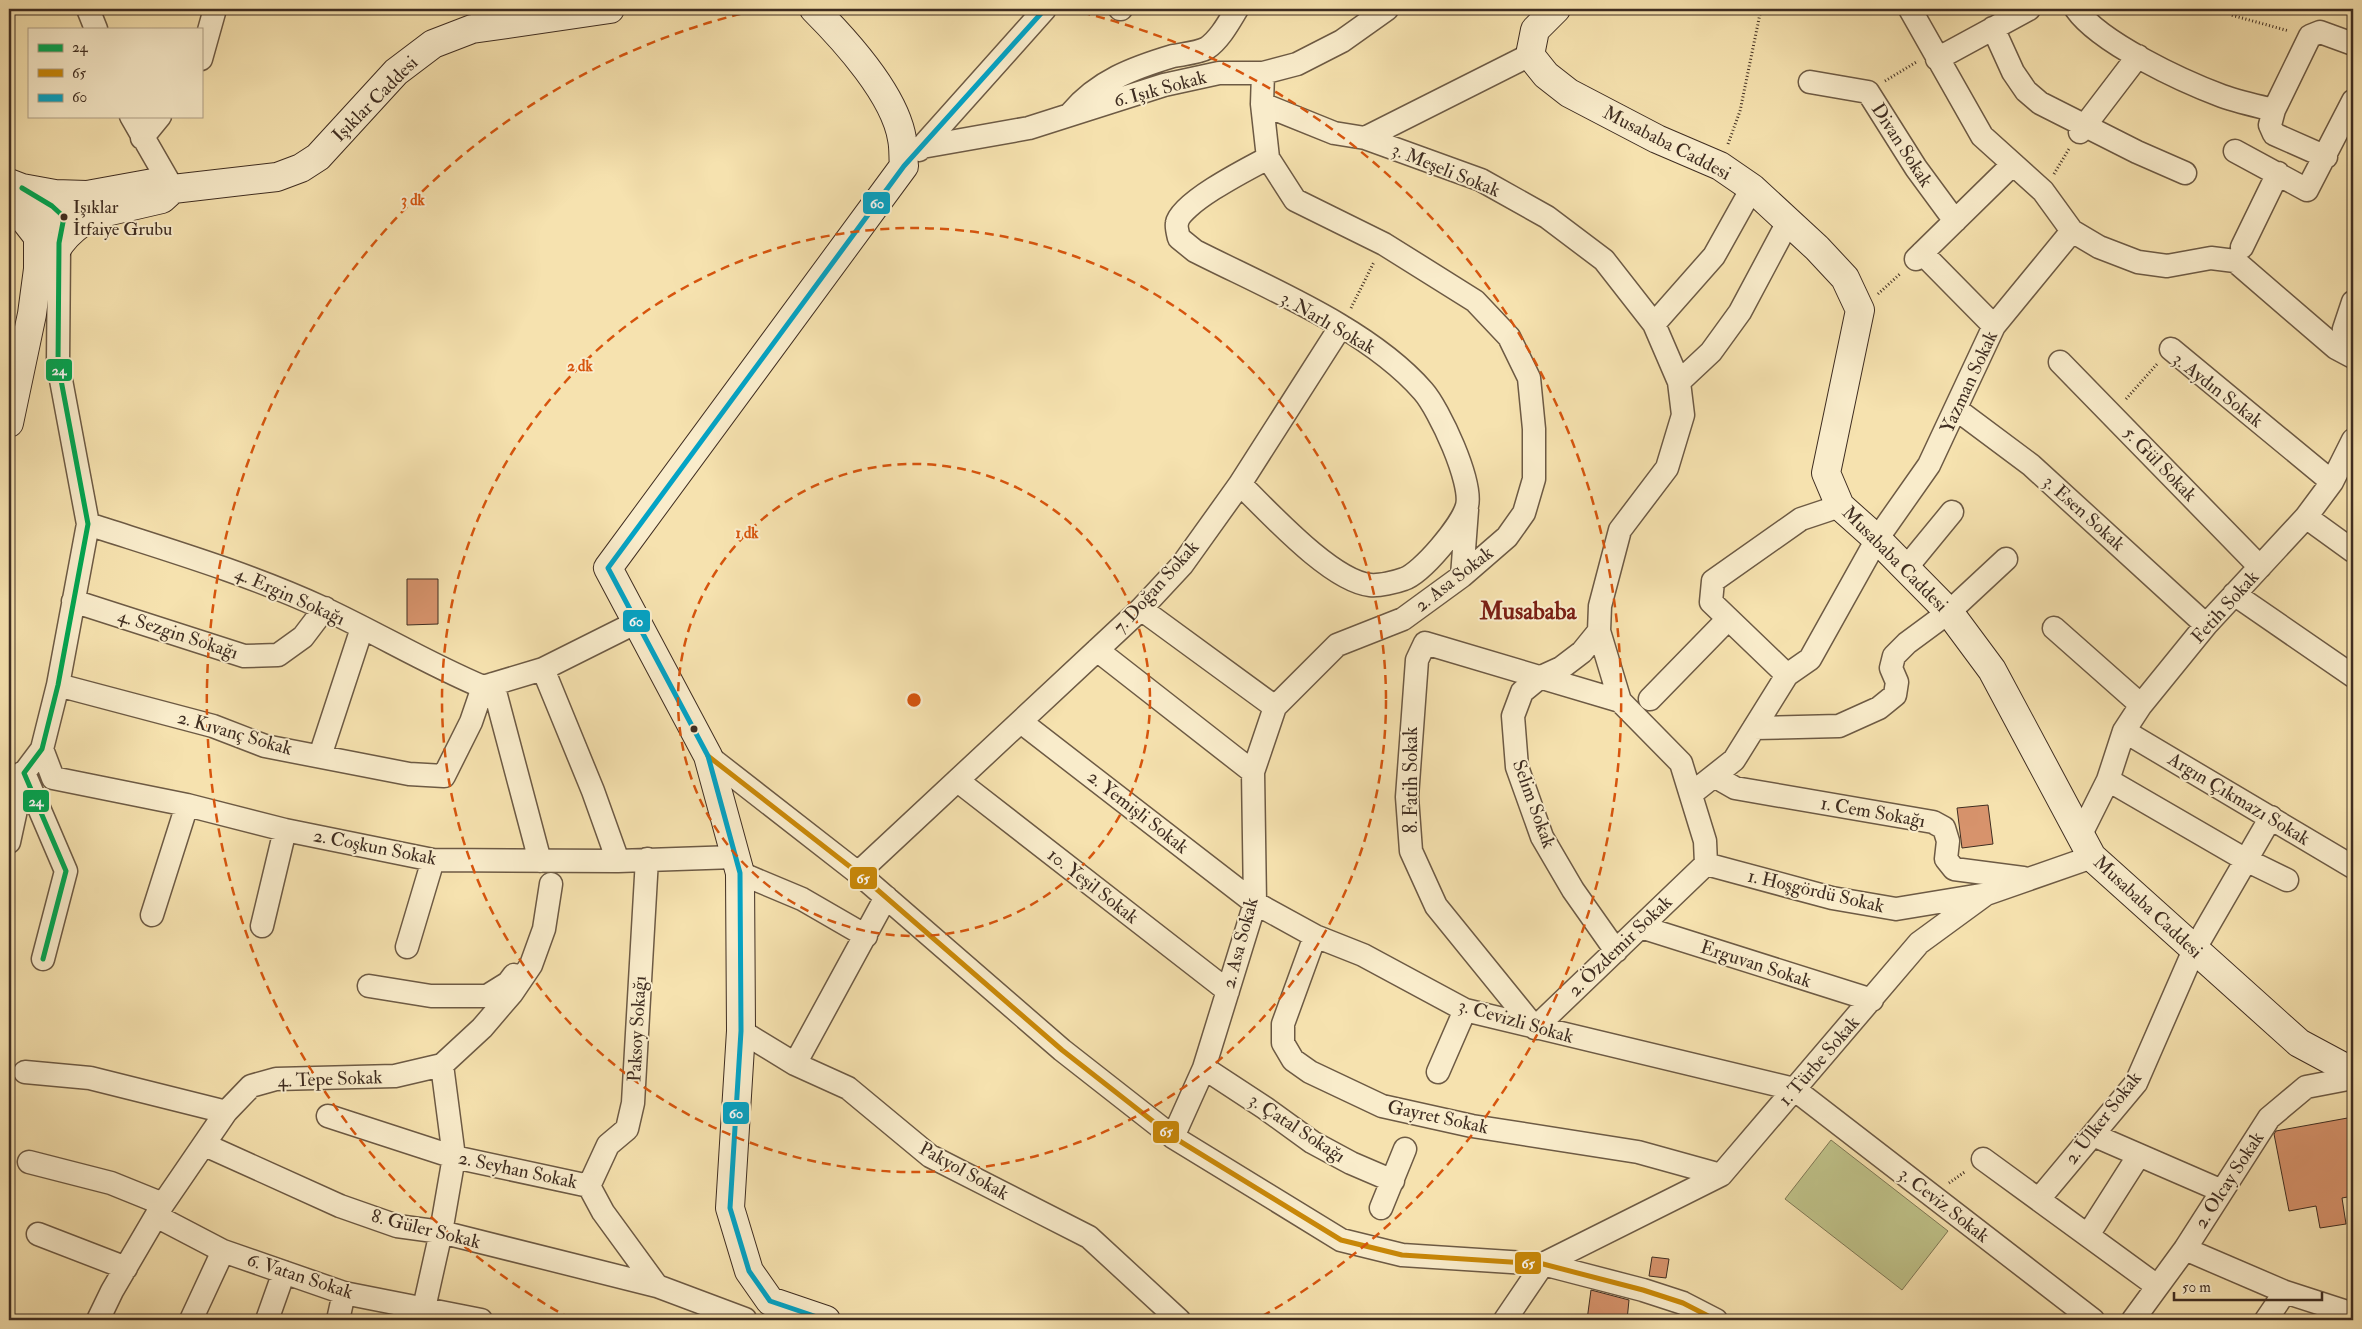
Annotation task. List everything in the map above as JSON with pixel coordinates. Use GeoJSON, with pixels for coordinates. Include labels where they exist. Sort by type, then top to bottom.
{"type":"FeatureCollection","features":[{"type":"Feature","properties":{"kind":"main road","name":"Işıklar Caddesi"},"geometry":{"type":"LineString","coordinates":[[34,212],[90,205],[153,184],[173,188],[277,177],[301,168],[318,157],[396,72],[432,44],[472,29],[610,9]]}},
{"type":"Feature","properties":{"kind":"main road"},"geometry":{"type":"LineString","coordinates":[[814,9],[845,41],[886,97],[902,138],[913,157],[608,568],[708,756],[737,865],[741,1031],[730,1208],[749,1272],[770,1301],[826,1320]]}},
{"type":"Feature","properties":{"kind":"main road"},"geometry":{"type":"LineString","coordinates":[[1530,55],[1535,30],[1556,9]]}},
{"type":"Feature","properties":{"kind":"main road","name":"Musababa Caddesi"},"geometry":{"type":"LineString","coordinates":[[1530,55],[1546,76],[1569,92],[1657,139],[1720,166],[1752,188],[1817,248],[1845,278],[1860,310],[1826,473],[1840,506],[1877,539],[1949,612],[1992,670],[2087,846],[2194,950],[2299,1042],[2353,1072]]}},
{"type":"Feature","properties":{"kind":"main road","name":"Işıklar Caddesi"},"geometry":{"type":"LineString","coordinates":[[34,212],[55,194],[90,205]]}},
{"type":"Feature","properties":{"kind":"main road"},"geometry":{"type":"LineString","coordinates":[[9,423],[32,314],[38,269],[34,212]]}},
{"type":"Feature","properties":{"kind":"street"},"geometry":{"type":"LineString","coordinates":[[88,9],[96,28]]}},
{"type":"Feature","properties":{"kind":"street"},"geometry":{"type":"LineString","coordinates":[[202,55],[215,9]]}},
{"type":"Feature","properties":{"kind":"street"},"geometry":{"type":"LineString","coordinates":[[913,157],[1045,9]]}},
{"type":"Feature","properties":{"kind":"street"},"geometry":{"type":"LineString","coordinates":[[1069,115],[1084,98],[1106,82],[1128,71],[1206,48],[1223,32],[1238,9]]}},
{"type":"Feature","properties":{"kind":"street","name":"6. Işık Sokak"},"geometry":{"type":"LineString","coordinates":[[913,157],[1029,128],[1164,85],[1219,73],[1264,73],[1297,64],[1342,41],[1388,9]]}},
{"type":"Feature","properties":{"kind":"street"},"geometry":{"type":"LineString","coordinates":[[1910,9],[1982,136],[2043,191],[2072,231],[2099,248],[2138,262],[2167,266],[2211,258],[2235,261],[2336,348],[2353,358]]}},
{"type":"Feature","properties":{"kind":"street"},"geometry":{"type":"LineString","coordinates":[[1935,55],[2029,9]]}},
{"type":"Feature","properties":{"kind":"street"},"geometry":{"type":"LineString","coordinates":[[2076,9],[2081,16],[2111,42],[2138,56],[2223,96],[2274,110]]}},
{"type":"Feature","properties":{"kind":"street"},"geometry":{"type":"LineString","coordinates":[[1993,28],[2013,72],[2026,91],[2040,103],[2082,128],[2185,173]]}},
{"type":"Feature","properties":{"kind":"street"},"geometry":{"type":"LineString","coordinates":[[2326,157],[2274,134],[2270,125],[2274,110],[2310,36],[2320,32],[2353,44]]}},
{"type":"Feature","properties":{"kind":"street","name":"3. Meşeli Sokak"},"geometry":{"type":"LineString","coordinates":[[1365,138],[1530,55]]}},
{"type":"Feature","properties":{"kind":"street"},"geometry":{"type":"LineString","coordinates":[[2082,128],[2138,56]]}},
{"type":"Feature","properties":{"kind":"street","name":"2. Asa Sokak"},"geometry":{"type":"LineString","coordinates":[[1173,1137],[1204,1068],[1255,903],[1253,772],[1275,707],[1337,644],[1403,619],[1462,576],[1507,537],[1524,513],[1534,479],[1534,429],[1529,378],[1509,337],[1475,300],[1384,244],[1295,200],[1268,158],[1262,104],[1264,73]]}},
{"type":"Feature","properties":{"kind":"street","name":"Divan Sokak"},"geometry":{"type":"LineString","coordinates":[[1810,82],[1868,92],[1916,168],[1955,221]]}},
{"type":"Feature","properties":{"kind":"street"},"geometry":{"type":"LineString","coordinates":[[2235,151],[2308,190],[2353,101]]}},
{"type":"Feature","properties":{"kind":"street","name":"3. Meşeli Sokak"},"geometry":{"type":"LineString","coordinates":[[1262,104],[1334,133],[1365,138],[1480,180],[1547,216],[1604,260],[1654,324],[1679,382],[1683,415],[1667,468],[1620,530],[1600,606],[1599,631],[1620,701]]}},
{"type":"Feature","properties":{"kind":"street"},"geometry":{"type":"LineString","coordinates":[[132,118],[173,188]]}},
{"type":"Feature","properties":{"kind":"street"},"geometry":{"type":"LineString","coordinates":[[142,138],[158,118]]}},
{"type":"Feature","properties":{"kind":"street","name":"3. Narlı Sokak"},"geometry":{"type":"LineString","coordinates":[[1268,158],[1209,191],[1185,209],[1176,222],[1178,238],[1195,251],[1341,326],[1386,356],[1424,391],[1444,425],[1462,471],[1467,505],[1462,576]]}},
{"type":"Feature","properties":{"kind":"street"},"geometry":{"type":"LineString","coordinates":[[1994,326],[1919,256],[2013,164]]}},
{"type":"Feature","properties":{"kind":"street"},"geometry":{"type":"LineString","coordinates":[[2242,247],[2278,174]]}},
{"type":"Feature","properties":{"kind":"street"},"geometry":{"type":"LineString","coordinates":[[1654,324],[1714,256],[1752,188]]}},
{"type":"Feature","properties":{"kind":"street"},"geometry":{"type":"LineString","coordinates":[[9,842],[17,773],[42,749],[58,685],[88,524],[58,364],[34,212]]}},
{"type":"Feature","properties":{"kind":"street"},"geometry":{"type":"LineString","coordinates":[[1679,382],[1711,352],[1740,312],[1788,222]]}},
{"type":"Feature","properties":{"kind":"street","name":"Yazman Sokak"},"geometry":{"type":"LineString","coordinates":[[1787,675],[1810,659],[1877,539],[1929,466],[1994,326],[2072,231]]}},
{"type":"Feature","properties":{"kind":"street"},"geometry":{"type":"LineString","coordinates":[[2353,302],[2344,329],[2353,337]]}},
{"type":"Feature","properties":{"kind":"street","name":"7. Doğan Sokak"},"geometry":{"type":"LineString","coordinates":[[858,873],[1141,610],[1182,565],[1240,484],[1341,326]]}},
{"type":"Feature","properties":{"kind":"street","name":"3. Aydın Sokak"},"geometry":{"type":"LineString","coordinates":[[2171,349],[2332,482]]}},
{"type":"Feature","properties":{"kind":"street","name":"5. Gül Sokak"},"geometry":{"type":"LineString","coordinates":[[2060,362],[2260,567]]}},
{"type":"Feature","properties":{"kind":"street","name":"3. Esen Sokak"},"geometry":{"type":"LineString","coordinates":[[1956,409],[2030,465],[2206,625]]}},
{"type":"Feature","properties":{"kind":"street","name":"Fetih Sokak"},"geometry":{"type":"LineString","coordinates":[[2087,846],[2124,731],[2141,705],[2206,625],[2306,517],[2332,482],[2353,440]]}},
{"type":"Feature","properties":{"kind":"street"},"geometry":{"type":"LineString","coordinates":[[1240,484],[1300,542],[1346,578],[1371,585],[1405,579],[1431,559],[1454,529],[1467,505]]}},
{"type":"Feature","properties":{"kind":"street"},"geometry":{"type":"LineString","coordinates":[[1690,794],[1734,760],[1787,675],[1711,602],[1713,581],[1801,519],[1840,506]]}},
{"type":"Feature","properties":{"kind":"street"},"geometry":{"type":"LineString","coordinates":[[1906,568],[1952,512]]}},
{"type":"Feature","properties":{"kind":"street"},"geometry":{"type":"LineString","coordinates":[[2306,517],[2353,551]]}},
{"type":"Feature","properties":{"kind":"street","name":"4. Ergin Sokağı"},"geometry":{"type":"LineString","coordinates":[[88,524],[238,572],[325,608],[448,672],[488,685]]}},
{"type":"Feature","properties":{"kind":"street"},"geometry":{"type":"LineString","coordinates":[[1754,728],[1839,726],[1879,708],[1895,695],[1897,682],[1892,668],[1894,656],[1907,643],[1949,612],[2006,558]]}},
{"type":"Feature","properties":{"kind":"street"},"geometry":{"type":"LineString","coordinates":[[2234,594],[2353,676]]}},
{"type":"Feature","properties":{"kind":"street","name":"4. Sezgin Sokağı"},"geometry":{"type":"LineString","coordinates":[[73,601],[244,656],[278,655],[303,637],[325,608]]}},
{"type":"Feature","properties":{"kind":"street"},"geometry":{"type":"LineString","coordinates":[[1141,610],[1275,707]]}},
{"type":"Feature","properties":{"kind":"street"},"geometry":{"type":"LineString","coordinates":[[1650,699],[1728,619]]}},
{"type":"Feature","properties":{"kind":"street"},"geometry":{"type":"LineString","coordinates":[[369,986],[431,996],[487,996],[508,983],[521,964],[551,884],[547,861],[488,685],[543,669],[637,622]]}},
{"type":"Feature","properties":{"kind":"street"},"geometry":{"type":"LineString","coordinates":[[320,756],[362,628]]}},
{"type":"Feature","properties":{"kind":"street"},"geometry":{"type":"LineString","coordinates":[[2054,628],[2141,705]]}},
{"type":"Feature","properties":{"kind":"street","name":"Selim Sokak"},"geometry":{"type":"LineString","coordinates":[[1599,631],[1582,652],[1560,668],[1539,678],[1522,692],[1513,716],[1517,767],[1542,836],[1573,890],[1616,951]]}},
{"type":"Feature","properties":{"kind":"street","name":"8. Fatih Sokak"},"geometry":{"type":"LineString","coordinates":[[1535,1028],[1436,906],[1411,851],[1407,797],[1417,660],[1425,643],[1495,662],[1539,678]]}},
{"type":"Feature","properties":{"kind":"street"},"geometry":{"type":"LineString","coordinates":[[1097,650],[1253,772]]}},
{"type":"Feature","properties":{"kind":"street"},"geometry":{"type":"LineString","coordinates":[[543,669],[593,791],[618,861]]}},
{"type":"Feature","properties":{"kind":"street"},"geometry":{"type":"LineString","coordinates":[[1539,678],[1620,701],[1681,763],[1705,841],[1706,864]]}},
{"type":"Feature","properties":{"kind":"street","name":"2. Kıvanç Sokak"},"geometry":{"type":"LineString","coordinates":[[58,685],[213,726],[265,746],[410,774],[444,776],[488,685]]}},
{"type":"Feature","properties":{"kind":"street","name":"2. Yemişli Sokak"},"geometry":{"type":"LineString","coordinates":[[1021,722],[1255,903]]}},
{"type":"Feature","properties":{"kind":"street","name":"Argın Çıkmazı Sokak"},"geometry":{"type":"LineString","coordinates":[[2124,731],[2271,817],[2353,868]]}},
{"type":"Feature","properties":{"kind":"street","name":"2. Coşkun Sokak"},"geometry":{"type":"LineString","coordinates":[[42,749],[53,778],[187,805],[285,830],[433,860],[618,861],[647,859],[737,865]]}},
{"type":"Feature","properties":{"kind":"street"},"geometry":{"type":"LineString","coordinates":[[708,756],[858,873],[1062,1050],[1173,1137],[1341,1240],[1402,1256],[1544,1264],[1643,1290],[1683,1303],[1716,1320]]}},
{"type":"Feature","properties":{"kind":"street"},"geometry":{"type":"LineString","coordinates":[[17,773],[66,871],[43,959]]}},
{"type":"Feature","properties":{"kind":"street","name":"1. Cem Sokağı"},"geometry":{"type":"LineString","coordinates":[[1714,776],[1735,788],[1932,822],[1944,828],[1948,841],[1946,859],[1954,870],[2029,879]]}},
{"type":"Feature","properties":{"kind":"street"},"geometry":{"type":"LineString","coordinates":[[2108,780],[2246,860],[2288,880]]}},
{"type":"Feature","properties":{"kind":"street","name":"10. Yeşil Sokak"},"geometry":{"type":"LineString","coordinates":[[958,781],[1228,990]]}},
{"type":"Feature","properties":{"kind":"street"},"geometry":{"type":"LineString","coordinates":[[152,916],[187,805]]}},
{"type":"Feature","properties":{"kind":"street","name":"2. Ülker Sokak"},"geometry":{"type":"LineString","coordinates":[[2039,1199],[2136,1083],[2194,950],[2271,817]]}},
{"type":"Feature","properties":{"kind":"street"},"geometry":{"type":"LineString","coordinates":[[262,926],[285,830]]}},
{"type":"Feature","properties":{"kind":"street","name":"1. Türbe Sokak"},"geometry":{"type":"LineString","coordinates":[[1544,1264],[1721,1175],[1919,943],[1986,894],[2029,879],[2087,846]]}},
{"type":"Feature","properties":{"kind":"street","name":"Paksoy Sokağı"},"geometry":{"type":"LineString","coordinates":[[589,1186],[608,1146],[627,1129],[633,1102],[647,859]]}},
{"type":"Feature","properties":{"kind":"street"},"geometry":{"type":"LineString","coordinates":[[407,947],[433,860]]}},
{"type":"Feature","properties":{"kind":"street","name":"2. Özdemir Sokak"},"geometry":{"type":"LineString","coordinates":[[1535,1028],[1706,864]]}},
{"type":"Feature","properties":{"kind":"street","name":"1. Hoşgördü Sokak"},"geometry":{"type":"LineString","coordinates":[[1706,864],[1832,898],[1896,909],[1986,894]]}},
{"type":"Feature","properties":{"kind":"street"},"geometry":{"type":"LineString","coordinates":[[737,865],[802,899],[866,936]]}},
{"type":"Feature","properties":{"kind":"street","name":"4. Tepe Sokak"},"geometry":{"type":"LineString","coordinates":[[98,1320],[112,1291],[160,1210],[226,1112],[250,1086],[276,1079],[395,1076],[442,1065],[482,1028],[512,993],[531,965],[544,929],[551,884]]}},
{"type":"Feature","properties":{"kind":"street"},"geometry":{"type":"LineString","coordinates":[[795,1064],[886,897]]}},
{"type":"Feature","properties":{"kind":"street","name":"3. Cevizli Sokak"},"geometry":{"type":"LineString","coordinates":[[1255,903],[1316,936],[1363,955],[1465,1010],[1794,1090]]}},
{"type":"Feature","properties":{"kind":"street","name":"Erguvan Sokak"},"geometry":{"type":"LineString","coordinates":[[1641,927],[1872,1000]]}},
{"type":"Feature","properties":{"kind":"street","name":"Gayret Sokak"},"geometry":{"type":"LineString","coordinates":[[1316,936],[1283,1024],[1282,1043],[1293,1060],[1310,1072],[1382,1106],[1472,1126],[1638,1152],[1721,1175]]}},
{"type":"Feature","properties":{"kind":"street"},"geometry":{"type":"LineString","coordinates":[[1438,1072],[1465,1010]]}},
{"type":"Feature","properties":{"kind":"street","name":"Pakyol Sokak"},"geometry":{"type":"LineString","coordinates":[[741,1031],[795,1064],[848,1088],[930,1156],[1089,1237],[1179,1320]]}},
{"type":"Feature","properties":{"kind":"street"},"geometry":{"type":"LineString","coordinates":[[424,1308],[441,1232],[454,1157],[442,1065]]}},
{"type":"Feature","properties":{"kind":"street","name":"3. Çatal Sokağı"},"geometry":{"type":"LineString","coordinates":[[1204,1068],[1312,1142],[1351,1163],[1393,1181]]}},
{"type":"Feature","properties":{"kind":"street"},"geometry":{"type":"LineString","coordinates":[[25,1072],[90,1078],[226,1112]]}},
{"type":"Feature","properties":{"kind":"street","name":"2. Olcay Sokak"},"geometry":{"type":"LineString","coordinates":[[2136,1319],[2185,1248],[2269,1118],[2306,1087],[2353,1078]]}},
{"type":"Feature","properties":{"kind":"street","name":"3. Ceviz Sokak"},"geometry":{"type":"LineString","coordinates":[[1794,1090],[2093,1320]]}},
{"type":"Feature","properties":{"kind":"street","name":"2. Seyhan Sokak"},"geometry":{"type":"LineString","coordinates":[[328,1116],[454,1157],[589,1186],[603,1212],[657,1286]]}},
{"type":"Feature","properties":{"kind":"street"},"geometry":{"type":"LineString","coordinates":[[2093,1135],[2222,1191]]}},
{"type":"Feature","properties":{"kind":"street","name":"8. Güler Sokak"},"geometry":{"type":"LineString","coordinates":[[205,1145],[340,1206],[397,1226],[441,1232],[657,1286]]}},
{"type":"Feature","properties":{"kind":"street"},"geometry":{"type":"LineString","coordinates":[[1381,1208],[1405,1149]]}},
{"type":"Feature","properties":{"kind":"street"},"geometry":{"type":"LineString","coordinates":[[2088,1235],[2139,1155]]}},
{"type":"Feature","properties":{"kind":"street"},"geometry":{"type":"LineString","coordinates":[[1983,1159],[2157,1286]]}},
{"type":"Feature","properties":{"kind":"street","name":"6. Vatan Sokak"},"geometry":{"type":"LineString","coordinates":[[29,1162],[111,1183],[160,1210],[223,1251],[344,1293],[481,1320]]}},
{"type":"Feature","properties":{"kind":"street"},"geometry":{"type":"LineString","coordinates":[[38,1234],[126,1268]]}},
{"type":"Feature","properties":{"kind":"street"},"geometry":{"type":"LineString","coordinates":[[2185,1248],[2285,1292],[2353,1314]]}},
{"type":"Feature","properties":{"kind":"street"},"geometry":{"type":"LineString","coordinates":[[191,1320],[223,1251]]}},
{"type":"Feature","properties":{"kind":"street"},"geometry":{"type":"LineString","coordinates":[[1505,1320],[1544,1264]]}},
{"type":"Feature","properties":{"kind":"street"},"geometry":{"type":"LineString","coordinates":[[267,1320],[284,1272]]}},
{"type":"Feature","properties":{"kind":"street"},"geometry":{"type":"LineString","coordinates":[[657,1286],[744,1320],[770,1301]]}},
{"type":"Feature","properties":{"kind":"street"},"geometry":{"type":"LineString","coordinates":[[2266,1320],[2285,1292]]}},
{"type":"Feature","properties":{"kind":"street"},"geometry":{"type":"LineString","coordinates":[[338,1320],[344,1293]]}},
{"type":"Feature","properties":{"kind":"path"},"geometry":{"type":"LineString","coordinates":[[1720,166],[1740,111],[1760,9]]}},
{"type":"Feature","properties":{"kind":"path"},"geometry":{"type":"LineString","coordinates":[[2232,9],[2231,15],[2310,36]]}},
{"type":"Feature","properties":{"kind":"path"},"geometry":{"type":"LineString","coordinates":[[1868,92],[1935,55]]}},
{"type":"Feature","properties":{"kind":"path"},"geometry":{"type":"LineString","coordinates":[[2043,191],[2082,128]]}},
{"type":"Feature","properties":{"kind":"path"},"geometry":{"type":"LineString","coordinates":[[1341,326],[1384,244]]}},
{"type":"Feature","properties":{"kind":"path"},"geometry":{"type":"LineString","coordinates":[[1860,310],[1919,256]]}},
{"type":"Feature","properties":{"kind":"path","name":"3. Aydın Sokak"},"geometry":{"type":"LineString","coordinates":[[2112,414],[2171,349]]}},
{"type":"Feature","properties":{"kind":"path"},"geometry":{"type":"LineString","coordinates":[[1932,1196],[1983,1159]]}},
{"type":"Feature","properties":{"kind":"green space"},"geometry":{"type":"Polygon","coordinates":[[[1831,1140],[1948,1231],[1902,1290],[1785,1199],[1831,1140]]]}},
{"type":"Feature","properties":{"kind":"building"},"geometry":{"type":"Polygon","coordinates":[[[407,579],[438,579],[438,624],[407,625],[407,579]]]}},
{"type":"Feature","properties":{"kind":"building"},"geometry":{"type":"Polygon","coordinates":[[[1988,805],[1993,844],[1962,848],[1957,808],[1988,805]]]}},
{"type":"Feature","properties":{"kind":"building"},"geometry":{"type":"Polygon","coordinates":[[[2353,1117],[2353,1196],[2342,1198],[2346,1224],[2320,1228],[2316,1206],[2289,1211],[2274,1134],[2276,1131],[2353,1117]]]}},
{"type":"Feature","properties":{"kind":"building"},"geometry":{"type":"Polygon","coordinates":[[[1652,1257],[1669,1259],[1666,1278],[1649,1276],[1652,1257]]]}},
{"type":"Feature","properties":{"kind":"building"},"geometry":{"type":"Polygon","coordinates":[[[1591,1290],[1629,1300],[1627,1320],[1587,1320],[1591,1290]]]}},
{"type":"Feature","properties":{"kind":"transit line","name":"60"},"geometry":{"type":"LineString","coordinates":[[826,1320],[770,1301],[749,1271],[730,1208],[741,1031],[740,873],[708,756],[608,568],[904,166],[1045,9]]}},
{"type":"Feature","properties":{"kind":"transit line","name":"24"},"geometry":{"type":"LineString","coordinates":[[22,188],[52,206],[64,217],[59,243],[58,364],[88,524],[58,685],[42,749],[24,773],[66,871],[43,959]]}},
{"type":"Feature","properties":{"kind":"transit line","name":"65"},"geometry":{"type":"LineString","coordinates":[[708,756],[858,873],[1062,1050],[1173,1137],[1341,1240],[1402,1255],[1543,1264],[1643,1290],[1683,1303],[1716,1320]]}},
{"type":"Feature","properties":{"kind":"place","name":"Işıklar İtfaiye Grubu"},"geometry":{"type":"Point","coordinates":[64,217]}},
{"type":"Feature","properties":{"kind":"district","name":"Musababa"},"geometry":{"type":"Point","coordinates":[1528,611]}}]}
